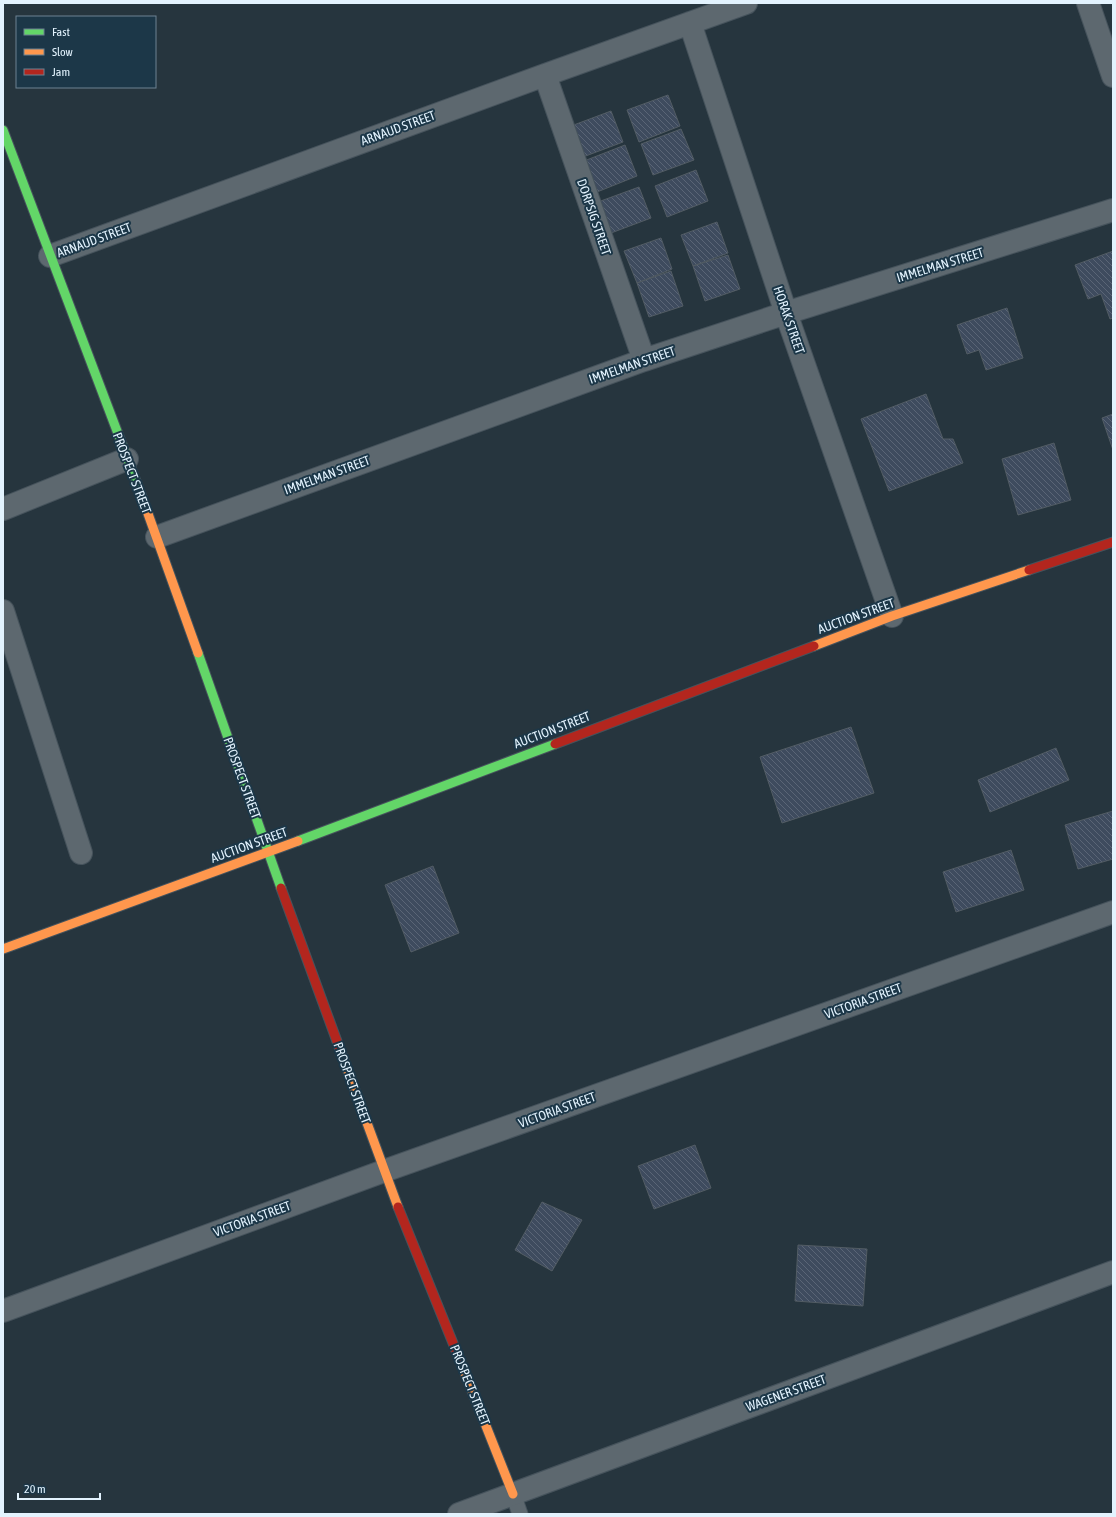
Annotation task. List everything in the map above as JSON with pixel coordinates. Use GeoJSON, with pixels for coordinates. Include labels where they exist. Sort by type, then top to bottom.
{"type":"FeatureCollection","features":[{"type":"Feature","properties":{"kind":"street","name":"ARNAUD STREET"},"geometry":{"type":"LineString","coordinates":[[50,256],[545,74],[746,3]]}},
{"type":"Feature","properties":{"kind":"street"},"geometry":{"type":"LineString","coordinates":[[1088,3],[1113,76]]}},
{"type":"Feature","properties":{"kind":"street","name":"HORAK STREET"},"geometry":{"type":"LineString","coordinates":[[690,23],[786,313],[892,616]]}},
{"type":"Feature","properties":{"kind":"street","name":"DORPSIG STREET"},"geometry":{"type":"LineString","coordinates":[[545,74],[644,360]]}},
{"type":"Feature","properties":{"kind":"street","name":"PROSPECT STREET"},"geometry":{"type":"LineString","coordinates":[[3,130],[157,537],[268,852],[384,1171],[517,1504]]}},
{"type":"Feature","properties":{"kind":"street","name":"IMMELMAN STREET"},"geometry":{"type":"LineString","coordinates":[[157,537],[644,360],[786,313],[1113,210]]}},
{"type":"Feature","properties":{"kind":"street"},"geometry":{"type":"LineString","coordinates":[[3,509],[127,459]]}},
{"type":"Feature","properties":{"kind":"street","name":"AUCTION STREET"},"geometry":{"type":"LineString","coordinates":[[3,948],[268,852],[892,616],[1113,542]]}},
{"type":"Feature","properties":{"kind":"street"},"geometry":{"type":"LineString","coordinates":[[3,612],[82,853]]}},
{"type":"Feature","properties":{"kind":"street","name":"VICTORIA STREET"},"geometry":{"type":"LineString","coordinates":[[3,1311],[384,1171],[1113,912]]}},
{"type":"Feature","properties":{"kind":"street","name":"WAGENER STREET"},"geometry":{"type":"LineString","coordinates":[[459,1514],[517,1504],[1113,1272]]}},
{"type":"Feature","properties":{"kind":"building"},"geometry":{"type":"Polygon","coordinates":[[[668,95],[680,126],[639,142],[627,110],[668,95]]]}},
{"type":"Feature","properties":{"kind":"building"},"geometry":{"type":"Polygon","coordinates":[[[611,111],[623,142],[583,157],[571,126],[611,111]]]}},
{"type":"Feature","properties":{"kind":"building"},"geometry":{"type":"Polygon","coordinates":[[[681,129],[694,160],[653,175],[641,144],[681,129]]]}},
{"type":"Feature","properties":{"kind":"building"},"geometry":{"type":"Polygon","coordinates":[[[625,145],[637,176],[597,192],[584,161],[625,145]]]}},
{"type":"Feature","properties":{"kind":"building"},"geometry":{"type":"Polygon","coordinates":[[[696,170],[708,201],[667,217],[655,186],[696,170]]]}},
{"type":"Feature","properties":{"kind":"building"},"geometry":{"type":"Polygon","coordinates":[[[639,187],[651,218],[611,233],[598,202],[639,187]]]}},
{"type":"Feature","properties":{"kind":"building"},"geometry":{"type":"Polygon","coordinates":[[[717,222],[728,253],[693,266],[681,235],[717,222]]]}},
{"type":"Feature","properties":{"kind":"building"},"geometry":{"type":"Polygon","coordinates":[[[661,238],[672,269],[637,283],[624,251],[661,238]]]}},
{"type":"Feature","properties":{"kind":"building"},"geometry":{"type":"Polygon","coordinates":[[[1113,251],[1113,318],[1110,319],[1101,294],[1088,299],[1075,265],[1113,251]]]}},
{"type":"Feature","properties":{"kind":"building"},"geometry":{"type":"Polygon","coordinates":[[[728,255],[740,289],[705,301],[693,266],[728,255]]]}},
{"type":"Feature","properties":{"kind":"building"},"geometry":{"type":"Polygon","coordinates":[[[671,271],[683,306],[649,317],[637,283],[671,271]]]}},
{"type":"Feature","properties":{"kind":"building"},"geometry":{"type":"Polygon","coordinates":[[[1007,308],[1023,358],[986,370],[979,350],[967,354],[957,325],[1007,308]]]}},
{"type":"Feature","properties":{"kind":"building"},"geometry":{"type":"Polygon","coordinates":[[[926,394],[943,439],[953,439],[963,463],[889,491],[861,419],[926,394]]]}},
{"type":"Feature","properties":{"kind":"building"},"geometry":{"type":"Polygon","coordinates":[[[1113,414],[1113,450],[1102,418],[1113,414]]]}},
{"type":"Feature","properties":{"kind":"building"},"geometry":{"type":"Polygon","coordinates":[[[1054,443],[1071,500],[1018,515],[1002,459],[1054,443]]]}},
{"type":"Feature","properties":{"kind":"building"},"geometry":{"type":"Polygon","coordinates":[[[851,727],[874,793],[782,823],[760,757],[851,727]]]}},
{"type":"Feature","properties":{"kind":"building"},"geometry":{"type":"Polygon","coordinates":[[[1056,748],[1069,780],[990,812],[978,780],[1056,748]]]}},
{"type":"Feature","properties":{"kind":"building"},"geometry":{"type":"Polygon","coordinates":[[[1113,811],[1113,859],[1078,869],[1065,825],[1113,811]]]}},
{"type":"Feature","properties":{"kind":"building"},"geometry":{"type":"Polygon","coordinates":[[[1011,850],[1024,890],[956,912],[943,872],[1011,850]]]}},
{"type":"Feature","properties":{"kind":"building"},"geometry":{"type":"Polygon","coordinates":[[[433,866],[459,933],[411,952],[385,885],[433,866]]]}},
{"type":"Feature","properties":{"kind":"building"},"geometry":{"type":"Polygon","coordinates":[[[695,1145],[711,1188],[654,1209],[638,1166],[695,1145]]]}},
{"type":"Feature","properties":{"kind":"building"},"geometry":{"type":"Polygon","coordinates":[[[542,1202],[582,1220],[552,1271],[515,1250],[542,1202]]]}},
{"type":"Feature","properties":{"kind":"building"},"geometry":{"type":"Polygon","coordinates":[[[798,1245],[867,1249],[863,1306],[795,1301],[798,1245]]]}},
{"type":"Feature","properties":{"kind":"traffic: fast"},"geometry":{"type":"LineString","coordinates":[[3,130],[142,497]]}},
{"type":"Feature","properties":{"kind":"traffic: fast"},"geometry":{"type":"LineString","coordinates":[[198,653],[281,888]]}},
{"type":"Feature","properties":{"kind":"traffic: fast"},"geometry":{"type":"LineString","coordinates":[[298,841],[555,744]]}},
{"type":"Feature","properties":{"kind":"traffic: slow"},"geometry":{"type":"LineString","coordinates":[[142,497],[198,653]]}},
{"type":"Feature","properties":{"kind":"traffic: slow"},"geometry":{"type":"LineString","coordinates":[[814,646],[892,616],[1029,570]]}},
{"type":"Feature","properties":{"kind":"traffic: slow"},"geometry":{"type":"LineString","coordinates":[[3,949],[298,841]]}},
{"type":"Feature","properties":{"kind":"traffic: slow"},"geometry":{"type":"LineString","coordinates":[[346,1066],[398,1207]]}},
{"type":"Feature","properties":{"kind":"traffic: slow"},"geometry":{"type":"LineString","coordinates":[[459,1358],[513,1494]]}},
{"type":"Feature","properties":{"kind":"traffic: jam"},"geometry":{"type":"LineString","coordinates":[[1029,570],[1113,542]]}},
{"type":"Feature","properties":{"kind":"traffic: jam"},"geometry":{"type":"LineString","coordinates":[[555,744],[814,646]]}},
{"type":"Feature","properties":{"kind":"traffic: jam"},"geometry":{"type":"LineString","coordinates":[[281,888],[346,1066]]}},
{"type":"Feature","properties":{"kind":"traffic: jam"},"geometry":{"type":"LineString","coordinates":[[398,1207],[459,1358]]}}]}
